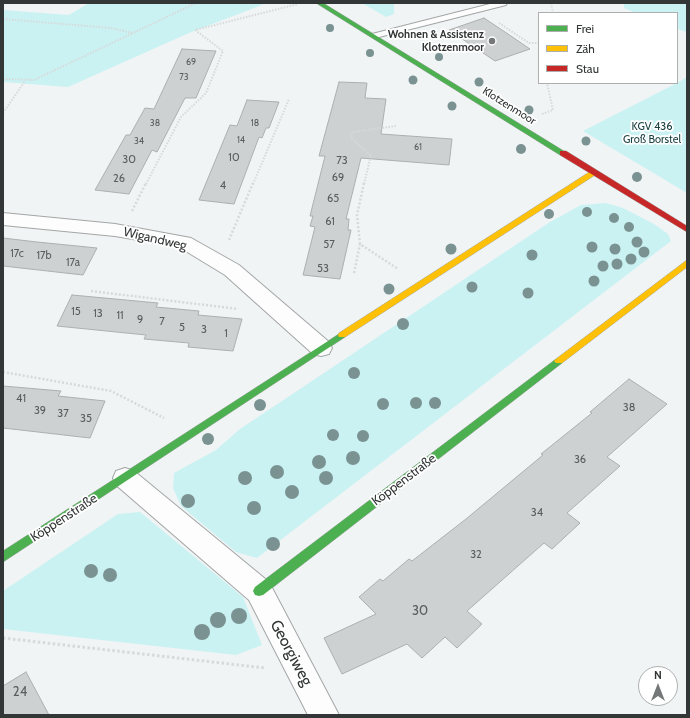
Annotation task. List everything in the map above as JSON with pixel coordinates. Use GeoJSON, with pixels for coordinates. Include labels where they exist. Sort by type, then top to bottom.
{"type":"FeatureCollection","features":[{"type":"Feature","properties":{"kind":"street","name":"Klotzenmoor"},"geometry":{"type":"LineString","coordinates":[[319,3],[375,36],[594,173],[687,228]]}},
{"type":"Feature","properties":{"kind":"street","name":"Köppenstraße"},"geometry":{"type":"LineString","coordinates":[[3,557],[421,283],[594,173]]}},
{"type":"Feature","properties":{"kind":"street","name":"Wigandweg"},"geometry":{"type":"LineString","coordinates":[[3,219],[121,231],[184,242],[220,262],[321,348]]}},
{"type":"Feature","properties":{"kind":"street","name":"Köppenstraße"},"geometry":{"type":"LineString","coordinates":[[259,591],[687,263]]}},
{"type":"Feature","properties":{"kind":"street"},"geometry":{"type":"LineString","coordinates":[[125,478],[259,591]]}},
{"type":"Feature","properties":{"kind":"street","name":"Georgiweg"},"geometry":{"type":"LineString","coordinates":[[259,591],[324,715]]}},
{"type":"Feature","properties":{"kind":"lane"},"geometry":{"type":"LineString","coordinates":[[375,36],[503,3]]}},
{"type":"Feature","properties":{"kind":"path"},"geometry":{"type":"LineString","coordinates":[[3,79],[25,81],[34,80],[196,3]]}},
{"type":"Feature","properties":{"kind":"path"},"geometry":{"type":"LineString","coordinates":[[121,231],[181,117],[206,93],[223,51],[195,30],[302,3]]}},
{"type":"Feature","properties":{"kind":"path"},"geometry":{"type":"LineString","coordinates":[[478,9],[529,43],[538,44]]}},
{"type":"Feature","properties":{"kind":"path"},"geometry":{"type":"LineString","coordinates":[[3,19],[111,28],[133,33]]}},
{"type":"Feature","properties":{"kind":"path"},"geometry":{"type":"LineString","coordinates":[[508,34],[513,32]]}},
{"type":"Feature","properties":{"kind":"path"},"geometry":{"type":"LineString","coordinates":[[3,113],[25,81]]}},
{"type":"Feature","properties":{"kind":"path"},"geometry":{"type":"LineString","coordinates":[[516,124],[553,110],[547,84]]}},
{"type":"Feature","properties":{"kind":"path"},"geometry":{"type":"LineString","coordinates":[[220,262],[289,99]]}},
{"type":"Feature","properties":{"kind":"path"},"geometry":{"type":"LineString","coordinates":[[354,273],[360,244],[358,215],[371,155],[351,138],[352,132],[396,126]]}},
{"type":"Feature","properties":{"kind":"path"},"geometry":{"type":"LineString","coordinates":[[360,244],[421,283]]}},
{"type":"Feature","properties":{"kind":"path"},"geometry":{"type":"LineString","coordinates":[[91,291],[282,315]]}},
{"type":"Feature","properties":{"kind":"path"},"geometry":{"type":"LineString","coordinates":[[3,372],[111,391],[193,432]]}},
{"type":"Feature","properties":{"kind":"path"},"geometry":{"type":"LineString","coordinates":[[3,638],[301,672]]}},
{"type":"Feature","properties":{"kind":"green space"},"geometry":{"type":"Polygon","coordinates":[[[89,3],[267,3],[189,33],[68,87],[3,82],[3,10],[69,15],[89,3]]]}},
{"type":"Feature","properties":{"kind":"green space"},"geometry":{"type":"Polygon","coordinates":[[[362,3],[394,3],[394,14],[386,17],[362,3]]]}},
{"type":"Feature","properties":{"kind":"green space"},"geometry":{"type":"Polygon","coordinates":[[[624,3],[687,3],[687,32],[678,29],[678,12],[634,12],[624,8],[624,3]]]}},
{"type":"Feature","properties":{"kind":"green space","name":"KGV 436 Groß Borstel"},"geometry":{"type":"Polygon","coordinates":[[[687,77],[687,193],[583,131],[675,84],[678,84],[678,82],[687,77]]]}},
{"type":"Feature","properties":{"kind":"green space"},"geometry":{"type":"Polygon","coordinates":[[[606,203],[623,208],[654,224],[668,234],[671,241],[257,558],[236,552],[181,506],[173,488],[174,473],[216,450],[240,429],[550,222],[581,205],[606,203]]]}},
{"type":"Feature","properties":{"kind":"green space"},"geometry":{"type":"Polygon","coordinates":[[[140,512],[243,597],[262,645],[236,655],[3,629],[3,591],[118,514],[140,512]]]}},
{"type":"Feature","properties":{"kind":"building","name":"Wohnen & Assistenz Klotzenmoor"},"geometry":{"type":"Polygon","coordinates":[[[484,18],[530,49],[495,61],[449,30],[484,18]]]}},
{"type":"Feature","properties":{"kind":"building"},"geometry":{"type":"Polygon","coordinates":[[[182,49],[216,51],[196,98],[185,98],[157,152],[152,150],[129,194],[95,190],[126,135],[130,135],[145,108],[154,109],[182,49]]]}},
{"type":"Feature","properties":{"kind":"building"},"geometry":{"type":"Polygon","coordinates":[[[339,82],[367,83],[365,98],[386,99],[381,134],[452,139],[449,165],[361,158],[346,219],[349,219],[348,230],[351,230],[340,279],[303,275],[315,227],[310,226],[313,216],[310,216],[325,156],[319,156],[339,82]]]}},
{"type":"Feature","properties":{"kind":"building"},"geometry":{"type":"Polygon","coordinates":[[[247,100],[279,102],[269,128],[266,128],[262,138],[259,137],[234,204],[199,200],[230,125],[237,126],[247,100]]]}},
{"type":"Feature","properties":{"kind":"building"},"geometry":{"type":"Polygon","coordinates":[[[3,238],[97,248],[83,275],[3,266],[3,238]]]}},
{"type":"Feature","properties":{"kind":"building"},"geometry":{"type":"Polygon","coordinates":[[[72,295],[158,303],[156,307],[199,311],[198,315],[242,319],[233,351],[188,347],[189,343],[144,339],[146,335],[57,326],[72,295]]]}},
{"type":"Feature","properties":{"kind":"building"},"geometry":{"type":"Polygon","coordinates":[[[629,379],[667,404],[607,457],[620,466],[567,513],[580,523],[552,549],[544,543],[467,611],[482,624],[457,648],[445,637],[422,658],[407,644],[342,674],[324,638],[376,614],[359,597],[380,579],[383,581],[409,559],[412,561],[466,519],[543,455],[541,454],[592,413],[590,412],[629,379]]]}},
{"type":"Feature","properties":{"kind":"building"},"geometry":{"type":"Polygon","coordinates":[[[3,386],[61,391],[58,396],[105,401],[90,438],[3,428],[3,386]]]}},
{"type":"Feature","properties":{"kind":"building"},"geometry":{"type":"Polygon","coordinates":[[[26,672],[49,715],[3,715],[3,686],[26,672]]]}},
{"type":"Feature","properties":{"kind":"traffic: fast"},"geometry":{"type":"LineString","coordinates":[[319,3],[563,153]]}},
{"type":"Feature","properties":{"kind":"traffic: fast"},"geometry":{"type":"LineString","coordinates":[[3,557],[342,335]]}},
{"type":"Feature","properties":{"kind":"traffic: fast"},"geometry":{"type":"LineString","coordinates":[[259,591],[559,361]]}},
{"type":"Feature","properties":{"kind":"traffic: slow"},"geometry":{"type":"LineString","coordinates":[[342,335],[594,173]]}},
{"type":"Feature","properties":{"kind":"traffic: slow"},"geometry":{"type":"LineString","coordinates":[[559,361],[687,263]]}},
{"type":"Feature","properties":{"kind":"traffic: jam"},"geometry":{"type":"LineString","coordinates":[[563,153],[687,229]]}},
{"type":"Feature","properties":{"kind":"place","name":"Wohnen & Assistenz Klotzenmoor"},"geometry":{"type":"Point","coordinates":[492,41]}}]}
